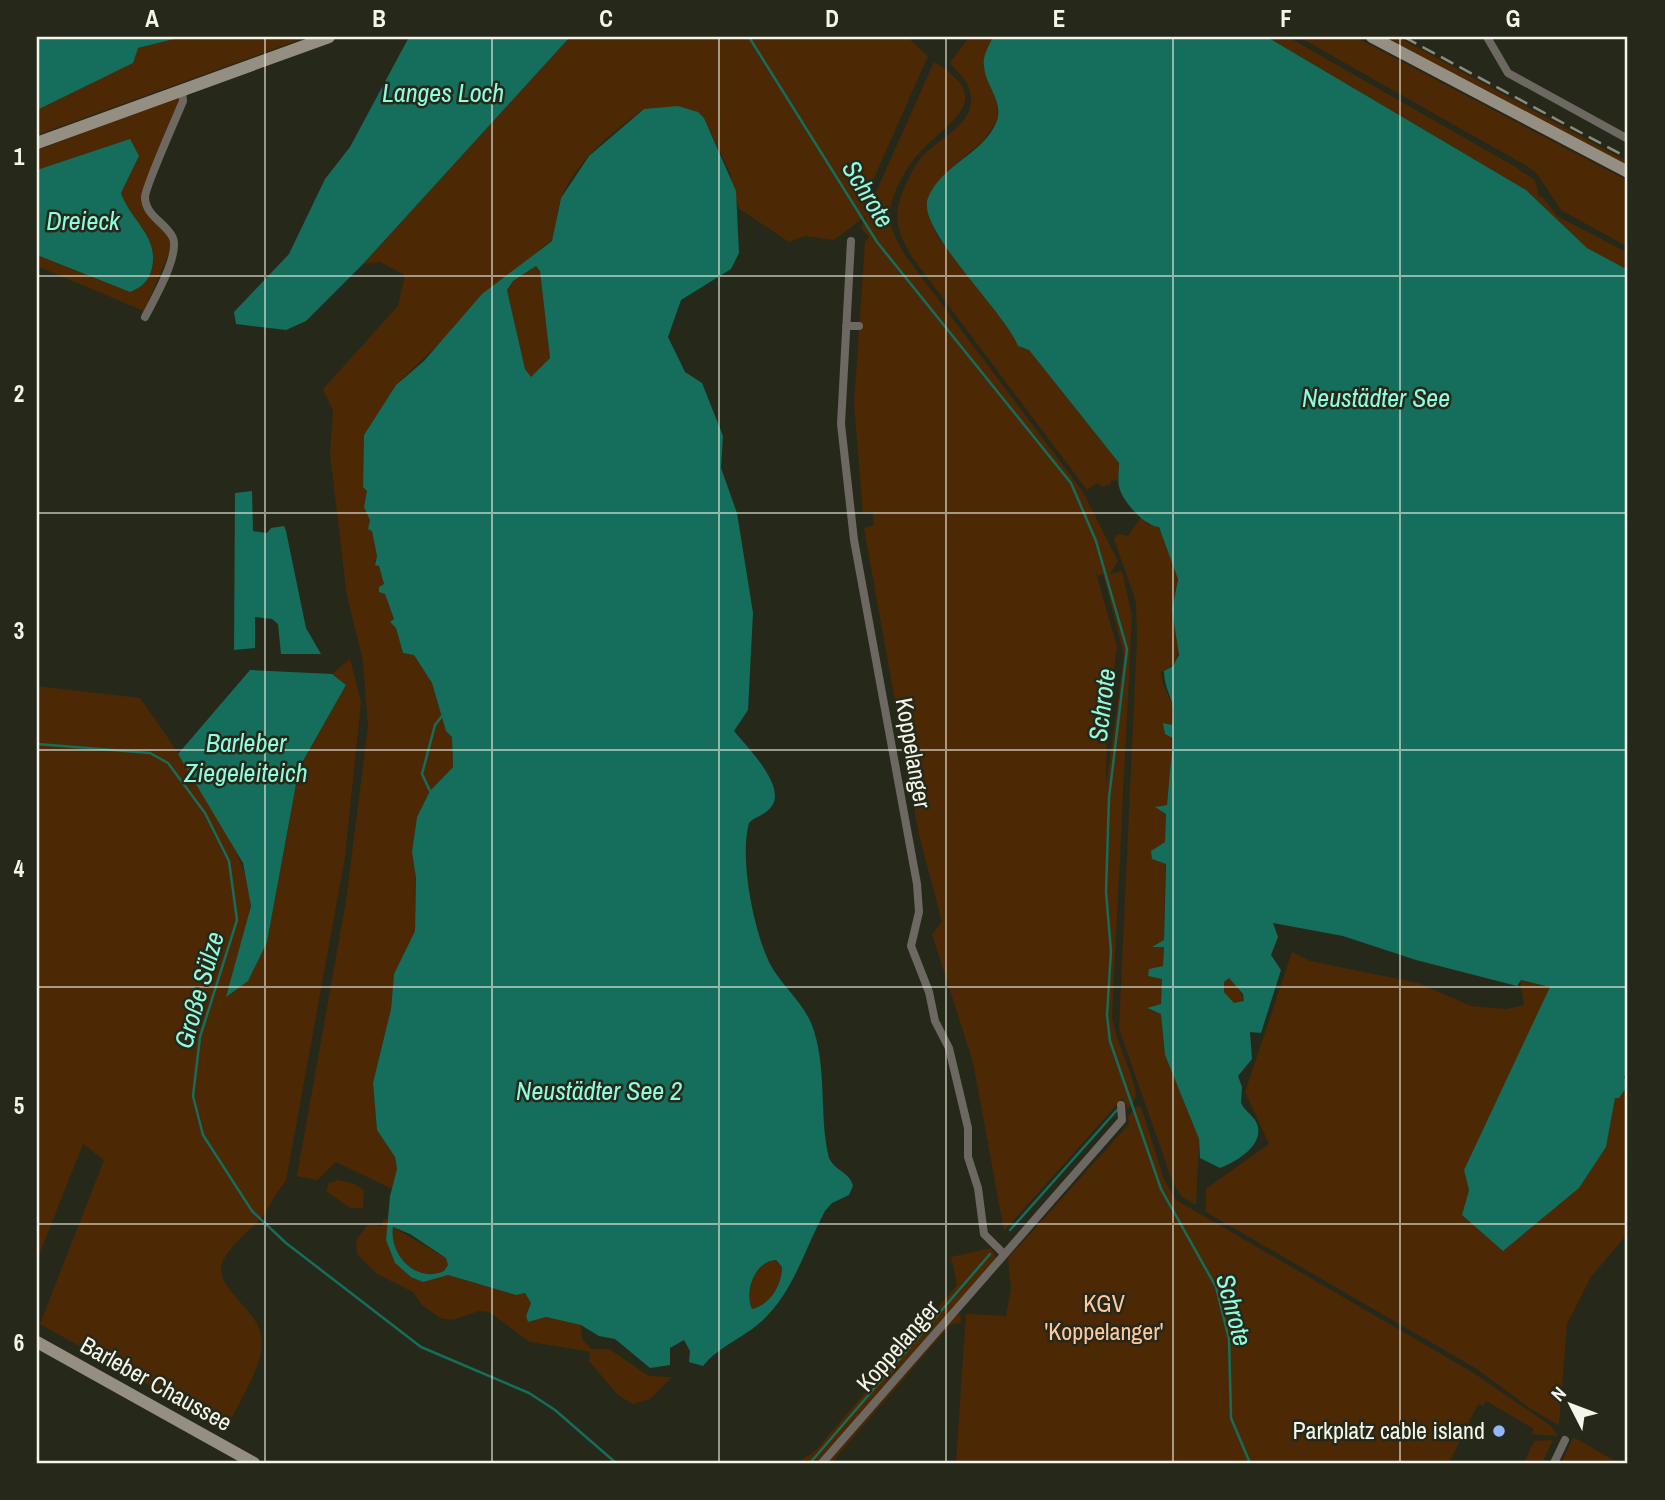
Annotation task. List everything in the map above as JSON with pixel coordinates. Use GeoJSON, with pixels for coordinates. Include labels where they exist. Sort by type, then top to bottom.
{"type":"FeatureCollection","features":[{"type":"Feature","properties":{"kind":"street"},"geometry":{"type":"LineString","coordinates":[[37,143],[329,37]]}},
{"type":"Feature","properties":{"kind":"street"},"geometry":{"type":"LineString","coordinates":[[1372,37],[1628,172]]}},
{"type":"Feature","properties":{"kind":"street"},"geometry":{"type":"LineString","coordinates":[[1487,37],[1508,73],[1628,139]]}},
{"type":"Feature","properties":{"kind":"street"},"geometry":{"type":"LineString","coordinates":[[145,317],[162,285],[174,246],[173,237],[148,208],[145,196],[183,101],[182,90]]}},
{"type":"Feature","properties":{"kind":"street","name":"Koppelanger"},"geometry":{"type":"LineString","coordinates":[[851,241],[841,424],[855,540],[917,884],[919,912],[911,946],[929,992],[935,1021],[949,1048],[968,1128],[968,1157],[978,1188],[984,1234],[1003,1253]]}},
{"type":"Feature","properties":{"kind":"street"},"geometry":{"type":"LineString","coordinates":[[846,326],[859,326]]}},
{"type":"Feature","properties":{"kind":"street","name":"Koppelanger"},"geometry":{"type":"LineString","coordinates":[[822,1463],[1122,1120],[1121,1105]]}},
{"type":"Feature","properties":{"kind":"street","name":"Barleber Chaussee"},"geometry":{"type":"LineString","coordinates":[[37,1342],[254,1463]]}},
{"type":"Feature","properties":{"kind":"street"},"geometry":{"type":"LineString","coordinates":[[1554,1463],[1565,1440]]}},
{"type":"Feature","properties":{"kind":"green space"},"geometry":{"type":"Polygon","coordinates":[[[182,37],[307,37],[37,135],[37,110],[81,86],[138,48],[182,37]]]}},
{"type":"Feature","properties":{"kind":"green space"},"geometry":{"type":"Polygon","coordinates":[[[570,37],[907,37],[928,56],[866,196],[872,201],[934,62],[962,86],[965,97],[963,107],[917,155],[901,180],[891,207],[893,231],[905,255],[1083,492],[1118,561],[1110,574],[1122,571],[1132,616],[1112,1017],[1136,1095],[1128,1109],[1123,1098],[1004,1231],[973,1062],[932,934],[942,922],[919,835],[864,528],[874,525],[873,512],[863,513],[854,404],[865,242],[869,237],[861,228],[866,216],[834,240],[805,236],[789,242],[738,208],[730,173],[704,118],[644,109],[608,137],[576,171],[561,198],[552,241],[521,264],[396,385],[364,435],[363,487],[367,491],[377,557],[374,561],[379,566],[394,620],[390,623],[396,628],[403,653],[414,655],[432,683],[446,730],[452,736],[453,767],[430,791],[417,817],[412,852],[416,878],[415,931],[394,974],[391,1009],[373,1083],[377,1130],[395,1157],[397,1169],[392,1189],[336,1162],[317,1180],[297,1176],[346,901],[368,726],[363,661],[347,596],[330,454],[333,411],[323,389],[398,306],[405,275],[380,262],[363,264],[570,37]],[[1095,569],[1117,647],[1107,717],[1106,787],[1124,655],[1103,574],[1098,576],[1095,569]]]}},
{"type":"Feature","properties":{"kind":"green space"},"geometry":{"type":"Polygon","coordinates":[[[969,37],[993,37],[983,66],[997,103],[998,119],[984,140],[946,173],[926,205],[937,236],[1006,321],[1021,348],[1029,350],[1119,463],[1118,481],[1111,480],[1111,483],[1103,487],[1097,483],[1087,490],[912,257],[899,230],[898,206],[914,168],[927,151],[960,125],[970,109],[969,87],[950,63],[969,37]]]}},
{"type":"Feature","properties":{"kind":"green space"},"geometry":{"type":"Polygon","coordinates":[[[1267,37],[1288,37],[1514,166],[1535,180],[1539,197],[1542,196],[1557,216],[1628,253],[1628,270],[1587,248],[1526,190],[1267,37]]]}},
{"type":"Feature","properties":{"kind":"green space"},"geometry":{"type":"Polygon","coordinates":[[[1299,37],[1355,37],[1628,181],[1628,247],[1561,210],[1537,174],[1527,166],[1299,37]]]}},
{"type":"Feature","properties":{"kind":"green space"},"geometry":{"type":"Polygon","coordinates":[[[1385,37],[1398,37],[1628,162],[1628,168],[1385,37]]]}},
{"type":"Feature","properties":{"kind":"green space"},"geometry":{"type":"Polygon","coordinates":[[[179,97],[180,103],[141,196],[147,212],[170,237],[170,251],[144,311],[37,266],[37,255],[130,292],[144,283],[152,268],[152,247],[121,193],[139,156],[69,161],[37,170],[37,150],[179,97]]]}},
{"type":"Feature","properties":{"kind":"green space"},"geometry":{"type":"Polygon","coordinates":[[[536,266],[540,271],[550,358],[531,378],[525,369],[507,290],[513,281],[536,266]]]}},
{"type":"Feature","properties":{"kind":"green space"},"geometry":{"type":"Polygon","coordinates":[[[1141,517],[1148,525],[1159,527],[1178,575],[1172,610],[1179,645],[1176,662],[1161,673],[1173,709],[1172,726],[1164,723],[1173,738],[1167,805],[1157,807],[1166,814],[1164,941],[1154,947],[1164,947],[1163,967],[1148,976],[1162,978],[1161,1004],[1147,1009],[1161,1014],[1165,1055],[1199,1139],[1196,1205],[1182,1197],[1173,1183],[1119,1029],[1137,638],[1136,602],[1114,539],[1118,534],[1128,536],[1141,517]]]}},
{"type":"Feature","properties":{"kind":"green space"},"geometry":{"type":"Polygon","coordinates":[[[350,659],[361,702],[345,857],[286,1181],[263,1216],[223,1260],[221,1268],[222,1276],[232,1293],[257,1324],[262,1344],[254,1375],[226,1428],[40,1324],[104,1160],[83,1144],[37,1260],[37,686],[140,698],[209,801],[240,861],[249,887],[248,919],[227,996],[267,942],[299,768],[346,685],[332,674],[350,659]]]}},
{"type":"Feature","properties":{"kind":"green space"},"geometry":{"type":"Polygon","coordinates":[[[1292,952],[1310,961],[1418,983],[1471,1006],[1506,1009],[1524,1005],[1520,980],[1551,987],[1464,1170],[1469,1190],[1462,1215],[1606,1147],[1615,1097],[1628,1085],[1628,1233],[1591,1277],[1567,1324],[1559,1425],[1531,1409],[1477,1369],[1206,1212],[1206,1189],[1269,1144],[1245,1092],[1292,952]]]}},
{"type":"Feature","properties":{"kind":"green space"},"geometry":{"type":"Polygon","coordinates":[[[1229,978],[1235,982],[1245,1001],[1234,1003],[1224,992],[1224,982],[1229,978]]]}},
{"type":"Feature","properties":{"kind":"green space","name":"KGV 'Koppelanger'"},"geometry":{"type":"Polygon","coordinates":[[[1136,1106],[1141,1107],[1164,1179],[1176,1200],[1472,1372],[1551,1426],[1558,1436],[1531,1434],[1534,1429],[1486,1401],[1483,1406],[1478,1404],[1449,1463],[956,1463],[966,1314],[1006,1316],[1011,1289],[1008,1258],[1129,1124],[1128,1117],[1136,1106]]]}},
{"type":"Feature","properties":{"kind":"green space"},"geometry":{"type":"Polygon","coordinates":[[[338,1180],[364,1190],[363,1208],[350,1208],[326,1191],[329,1183],[338,1180]]]}},
{"type":"Feature","properties":{"kind":"green space"},"geometry":{"type":"Polygon","coordinates":[[[388,1219],[386,1240],[411,1277],[448,1275],[515,1295],[525,1293],[531,1303],[526,1316],[528,1322],[546,1317],[581,1325],[582,1339],[591,1349],[609,1349],[649,1376],[672,1377],[650,1399],[633,1404],[618,1395],[589,1361],[590,1353],[587,1351],[530,1342],[489,1312],[479,1311],[452,1320],[440,1318],[421,1304],[413,1292],[377,1274],[357,1254],[356,1240],[369,1223],[382,1227],[383,1220],[388,1219]]]}},
{"type":"Feature","properties":{"kind":"green space"},"geometry":{"type":"Polygon","coordinates":[[[393,1227],[446,1258],[448,1265],[444,1271],[424,1273],[407,1264],[395,1247],[393,1227]]]}},
{"type":"Feature","properties":{"kind":"green space"},"geometry":{"type":"Polygon","coordinates":[[[991,1248],[996,1258],[819,1463],[797,1463],[816,1450],[957,1285],[951,1257],[991,1248]]]}},
{"type":"Feature","properties":{"kind":"green space"},"geometry":{"type":"Polygon","coordinates":[[[774,1260],[782,1267],[777,1287],[764,1303],[752,1309],[750,1294],[756,1273],[774,1260]]]}},
{"type":"Feature","properties":{"kind":"green space"},"geometry":{"type":"Polygon","coordinates":[[[960,1313],[961,1323],[951,1324],[831,1463],[826,1463],[950,1320],[960,1313]]]}},
{"type":"Feature","properties":{"kind":"green space"},"geometry":{"type":"Polygon","coordinates":[[[1573,1438],[1577,1439],[1618,1463],[1561,1463],[1573,1438]]]}},
{"type":"Feature","properties":{"kind":"green space"},"geometry":{"type":"Polygon","coordinates":[[[1553,1440],[1542,1463],[1524,1463],[1534,1441],[1553,1440]]]}},
{"type":"Feature","properties":{"kind":"water"},"geometry":{"type":"Polygon","coordinates":[[[37,37],[182,37],[138,48],[133,63],[37,110],[37,37]]]}},
{"type":"Feature","properties":{"kind":"water","name":"Langes Loch"},"geometry":{"type":"Polygon","coordinates":[[[409,37],[570,37],[363,264],[306,321],[286,330],[236,324],[234,312],[289,254],[325,179],[350,147],[409,37]]]}},
{"type":"Feature","properties":{"kind":"water","name":"Neustädter See"},"geometry":{"type":"Polygon","coordinates":[[[993,37],[1267,37],[1526,190],[1587,248],[1628,270],[1628,1070],[1624,1077],[1628,1085],[1619,1098],[1615,1098],[1606,1147],[1579,1188],[1503,1251],[1462,1215],[1469,1190],[1464,1170],[1550,987],[1521,980],[1517,986],[1416,960],[1343,936],[1273,923],[1278,937],[1271,955],[1281,970],[1261,1033],[1250,1032],[1252,1059],[1238,1076],[1242,1087],[1241,1103],[1255,1120],[1258,1136],[1242,1156],[1220,1168],[1200,1158],[1199,1139],[1165,1055],[1161,1014],[1147,1008],[1161,1004],[1162,979],[1148,976],[1149,969],[1163,966],[1164,947],[1152,947],[1164,940],[1166,864],[1152,859],[1151,851],[1165,842],[1166,814],[1155,807],[1167,805],[1173,738],[1165,734],[1163,723],[1172,725],[1173,710],[1164,671],[1173,666],[1179,655],[1172,610],[1178,579],[1159,527],[1142,519],[1123,496],[1119,484],[1119,463],[1029,350],[1018,346],[997,313],[947,249],[928,212],[928,198],[934,187],[982,143],[996,123],[997,102],[985,74],[984,63],[993,37]],[[1229,978],[1224,982],[1224,992],[1234,1003],[1244,1001],[1243,994],[1229,978]]]}},
{"type":"Feature","properties":{"kind":"water","name":"Neustädter See 2"},"geometry":{"type":"Polygon","coordinates":[[[678,106],[698,112],[704,118],[736,191],[739,253],[731,269],[681,300],[668,337],[685,372],[702,383],[723,436],[721,468],[737,513],[753,613],[748,710],[734,731],[770,778],[775,799],[769,810],[749,823],[746,838],[747,875],[754,915],[770,964],[806,1013],[814,1031],[820,1062],[829,1158],[849,1178],[853,1186],[849,1195],[832,1203],[825,1211],[791,1283],[774,1309],[763,1320],[716,1353],[703,1366],[689,1362],[690,1351],[684,1340],[670,1348],[670,1365],[650,1368],[615,1339],[599,1336],[581,1325],[546,1317],[528,1322],[526,1316],[531,1303],[525,1293],[516,1295],[448,1275],[423,1282],[411,1277],[395,1263],[386,1240],[390,1196],[397,1169],[395,1157],[377,1130],[373,1083],[391,1009],[394,974],[415,931],[416,878],[412,852],[417,817],[430,791],[453,767],[452,737],[446,731],[432,683],[414,655],[403,653],[396,628],[390,622],[394,619],[385,594],[379,592],[379,587],[384,584],[379,566],[375,565],[377,556],[372,531],[368,529],[370,520],[364,507],[367,491],[363,487],[364,435],[396,385],[424,361],[482,294],[552,241],[561,198],[589,156],[644,109],[678,106]],[[536,266],[513,281],[507,290],[525,369],[531,377],[550,358],[540,271],[536,266]],[[393,1227],[393,1237],[400,1256],[415,1270],[434,1274],[444,1271],[448,1265],[446,1258],[410,1234],[393,1227]],[[776,1260],[757,1271],[753,1278],[749,1294],[752,1309],[769,1299],[780,1281],[782,1267],[776,1260]]]}},
{"type":"Feature","properties":{"kind":"water","name":"Dreieck"},"geometry":{"type":"Polygon","coordinates":[[[130,139],[139,156],[121,193],[148,238],[153,257],[151,273],[147,280],[130,292],[37,255],[37,170],[130,139]]]}},
{"type":"Feature","properties":{"kind":"water"},"geometry":{"type":"Polygon","coordinates":[[[252,491],[253,531],[267,533],[271,528],[284,526],[306,628],[321,654],[281,654],[278,624],[272,619],[255,617],[255,648],[234,650],[235,493],[252,491]]]}},
{"type":"Feature","properties":{"kind":"water","name":"Barleber Ziegeleiteich"},"geometry":{"type":"Polygon","coordinates":[[[250,670],[332,674],[346,685],[299,768],[267,942],[248,981],[226,997],[251,906],[243,863],[178,754],[250,670]]]}},
{"type":"Feature","properties":{"kind":"waterway","name":"Schrote"},"geometry":{"type":"LineString","coordinates":[[749,37],[877,242],[1071,483],[1096,541],[1127,649],[1109,798],[1106,892],[1111,951],[1107,1015],[1110,1041],[1161,1189],[1216,1287],[1229,1339],[1231,1418],[1250,1463]]}},
{"type":"Feature","properties":{"kind":"waterway"},"geometry":{"type":"LineString","coordinates":[[430,791],[422,774],[435,725],[442,716]]}},
{"type":"Feature","properties":{"kind":"waterway","name":"Große Sülze"},"geometry":{"type":"LineString","coordinates":[[37,744],[150,753],[168,763],[205,813],[229,861],[237,920],[200,1037],[193,1096],[203,1135],[252,1211],[286,1243],[421,1347],[529,1393],[555,1410],[616,1463]]}},
{"type":"Feature","properties":{"kind":"waterway"},"geometry":{"type":"LineString","coordinates":[[1010,1230],[1117,1110]]}},
{"type":"Feature","properties":{"kind":"waterway"},"geometry":{"type":"LineString","coordinates":[[810,1463],[990,1254]]}},
{"type":"Feature","properties":{"kind":"railway"},"geometry":{"type":"LineString","coordinates":[[1404,37],[1628,158]]}},
{"type":"Feature","properties":{"kind":"place","name":"Parkplatz cable island"},"geometry":{"type":"Point","coordinates":[1499,1431]}}]}
